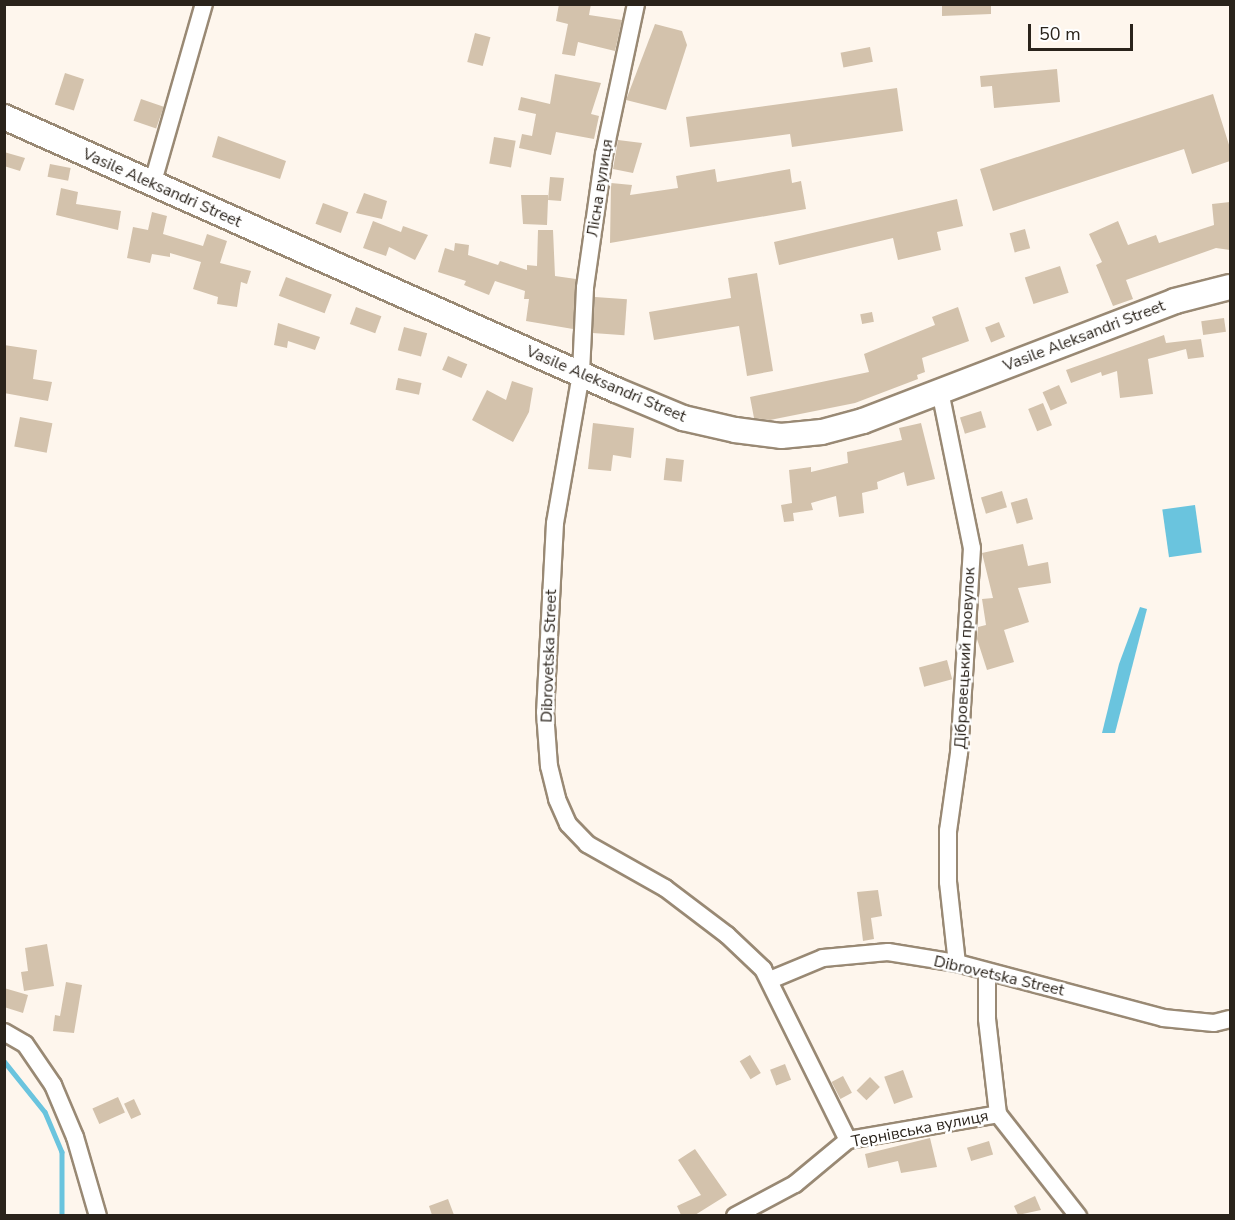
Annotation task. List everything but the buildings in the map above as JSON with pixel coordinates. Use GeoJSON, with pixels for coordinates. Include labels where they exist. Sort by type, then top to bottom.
{"type":"FeatureCollection","features":[{"type":"Feature","properties":{"kind":"main road","name":"Vasile Aleksandri Street"},"geometry":{"type":"LineString","coordinates":[[4,117],[152,185],[683,418],[781,436],[822,432],[864,421],[1175,301],[1230,287]]}},
{"type":"Feature","properties":{"kind":"street"},"geometry":{"type":"LineString","coordinates":[[152,185],[204,4]]}},
{"type":"Feature","properties":{"kind":"street","name":"Лісна вулиця"},"geometry":{"type":"LineString","coordinates":[[581,374],[585,288],[604,154],[633,5]]}},
{"type":"Feature","properties":{"kind":"street","name":"Dibrovetska Street"},"geometry":{"type":"LineString","coordinates":[[581,374],[555,523],[545,712],[556,799],[568,824],[587,844],[665,888],[727,935],[770,980],[848,1140]]}},
{"type":"Feature","properties":{"kind":"street","name":"Дібровецький провулок"},"geometry":{"type":"LineString","coordinates":[[940,391],[972,548],[966,602],[969,633],[948,831],[948,882],[957,963]]}},
{"type":"Feature","properties":{"kind":"street","name":"Dibrovetska Street"},"geometry":{"type":"LineString","coordinates":[[770,980],[842,954],[888,952],[957,963],[987,973],[1163,1017],[1214,1023],[1230,1019]]}},
{"type":"Feature","properties":{"kind":"street"},"geometry":{"type":"LineString","coordinates":[[987,973],[987,1018],[998,1113]]}},
{"type":"Feature","properties":{"kind":"street"},"geometry":{"type":"LineString","coordinates":[[4,1032],[25,1044],[53,1085],[75,1137],[98,1215]]}},
{"type":"Feature","properties":{"kind":"street","name":"Тернівська вулиця"},"geometry":{"type":"LineString","coordinates":[[735,1215],[795,1184],[848,1140],[998,1113],[1078,1215]]}},
{"type":"Feature","properties":{"kind":"water"},"geometry":{"type":"Polygon","coordinates":[[[1195,505],[1202,553],[1169,557],[1162,510],[1195,505]]]}},
{"type":"Feature","properties":{"kind":"water"},"geometry":{"type":"Polygon","coordinates":[[[1140,607],[1147,609],[1115,733],[1102,733],[1119,664],[1140,607]]]}},
{"type":"Feature","properties":{"kind":"waterway"},"geometry":{"type":"LineString","coordinates":[[4,1061],[45,1112],[62,1152],[62,1216]]}}]}
